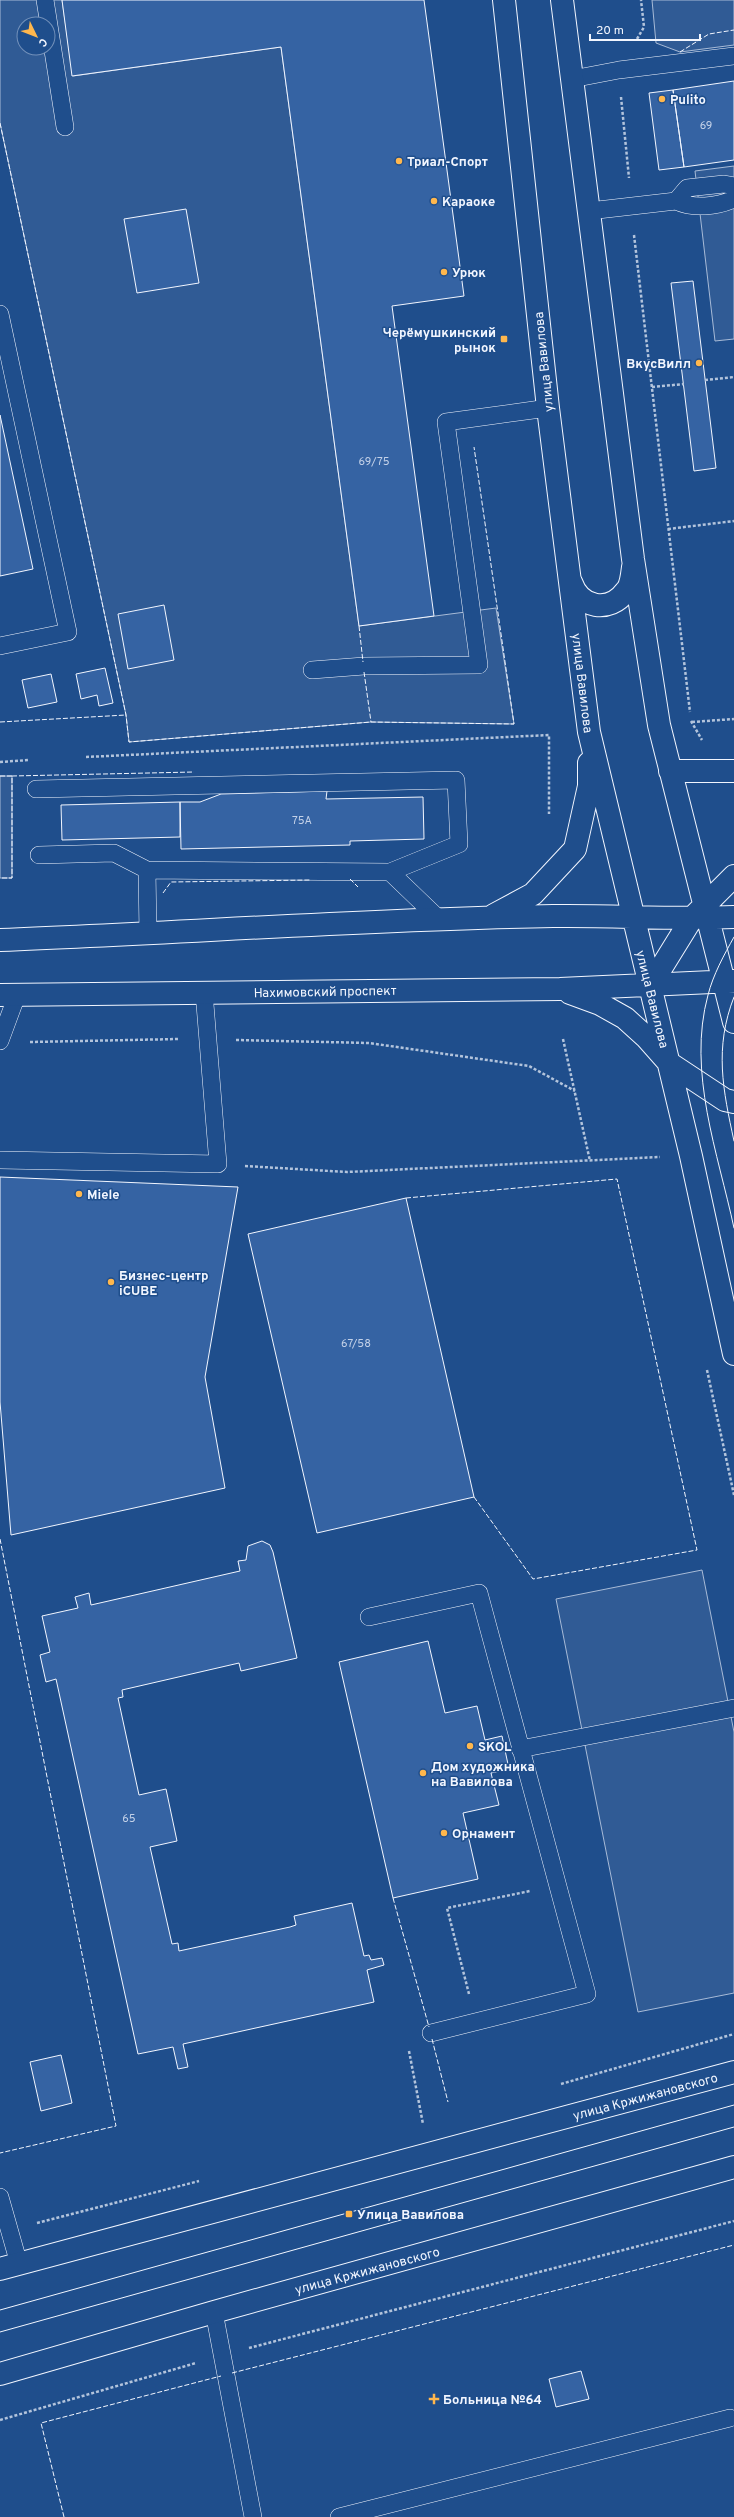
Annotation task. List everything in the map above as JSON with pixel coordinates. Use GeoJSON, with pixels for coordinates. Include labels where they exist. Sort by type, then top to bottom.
{"type":"FeatureCollection","features":[{"type":"Feature","properties":{"kind":"street","name":"улица Вавилова"},"geometry":{"type":"LineString","coordinates":[[504,0],[548,408],[589,732],[669,1063],[734,1354]]}},
{"type":"Feature","properties":{"kind":"street"},"geometry":{"type":"LineString","coordinates":[[562,0],[634,559],[659,725],[701,914],[728,981],[734,1022]]}},
{"type":"Feature","properties":{"kind":"street"},"geometry":{"type":"LineString","coordinates":[[570,579],[575,593],[587,603],[602,606],[617,601],[628,590],[634,559]]}},
{"type":"Feature","properties":{"kind":"street"},"geometry":{"type":"LineString","coordinates":[[488,918],[533,894],[575,849],[589,786],[589,732]]}},
{"type":"Feature","properties":{"kind":"street"},"geometry":{"type":"LineString","coordinates":[[670,771],[734,771]]}},
{"type":"Feature","properties":{"kind":"street"},"geometry":{"type":"LineString","coordinates":[[650,986],[701,914],[734,876]]}},
{"type":"Feature","properties":{"kind":"street"},"geometry":{"type":"LineString","coordinates":[[0,940],[440,919],[554,916],[634,917],[701,914],[734,917]]}},
{"type":"Feature","properties":{"kind":"street","name":"Нахимовский проспект"},"geometry":{"type":"LineString","coordinates":[[9,995],[560,989],[650,986],[728,981]]}},
{"type":"Feature","properties":{"kind":"street"},"geometry":{"type":"LineString","coordinates":[[560,989],[600,1004],[625,1018],[646,1037],[669,1063],[725,1100],[734,1102]]}},
{"type":"Feature","properties":{"kind":"street","name":"улица Кржижановского"},"geometry":{"type":"LineString","coordinates":[[10,2267],[734,2072]]}},
{"type":"Feature","properties":{"kind":"street","name":"улица Кржижановского"},"geometry":{"type":"LineString","coordinates":[[0,2374],[214,2312],[734,2168]]}},
{"type":"Feature","properties":{"kind":"lane"},"geometry":{"type":"LineString","coordinates":[[45,0],[65,128]]}},
{"type":"Feature","properties":{"kind":"lane"},"geometry":{"type":"LineString","coordinates":[[572,79],[619,70],[734,56]]}},
{"type":"Feature","properties":{"kind":"lane"},"geometry":{"type":"LineString","coordinates":[[676,201],[687,188],[724,184],[734,186]]}},
{"type":"Feature","properties":{"kind":"lane"},"geometry":{"type":"LineString","coordinates":[[589,211],[676,201],[689,207],[726,203],[734,199]]}},
{"type":"Feature","properties":{"kind":"lane"},"geometry":{"type":"LineString","coordinates":[[0,314],[68,632],[0,646]]}},
{"type":"Feature","properties":{"kind":"lane"},"geometry":{"type":"LineString","coordinates":[[312,670],[364,666],[479,665],[446,422],[548,408]]}},
{"type":"Feature","properties":{"kind":"lane"},"geometry":{"type":"LineString","coordinates":[[36,790],[456,780],[459,844],[390,872],[147,870],[114,853],[40,855]]}},
{"type":"Feature","properties":{"kind":"lane"},"geometry":{"type":"LineString","coordinates":[[147,870],[148,934]]}},
{"type":"Feature","properties":{"kind":"lane"},"geometry":{"type":"LineString","coordinates":[[390,872],[440,919]]}},
{"type":"Feature","properties":{"kind":"lane"},"geometry":{"type":"LineString","coordinates":[[0,1160],[218,1164],[204,992]]}},
{"type":"Feature","properties":{"kind":"lane"},"geometry":{"type":"LineString","coordinates":[[0,1041],[9,995]]}},
{"type":"Feature","properties":{"kind":"lane"},"geometry":{"type":"LineString","coordinates":[[369,1618],[478,1593],[587,1994],[431,2033]]}},
{"type":"Feature","properties":{"kind":"lane"},"geometry":{"type":"LineString","coordinates":[[520,1749],[734,1708]]}},
{"type":"Feature","properties":{"kind":"lane"},"geometry":{"type":"LineString","coordinates":[[0,2196],[8,2230],[10,2267]]}},
{"type":"Feature","properties":{"kind":"lane"},"geometry":{"type":"LineString","coordinates":[[214,2312],[253,2517]]}},
{"type":"Feature","properties":{"kind":"lane"},"geometry":{"type":"LineString","coordinates":[[339,2517],[730,2418]]}},
{"type":"Feature","properties":{"kind":"path"},"geometry":{"type":"LineString","coordinates":[[640,0],[644,27],[619,70],[631,205],[692,722],[734,719]]}},
{"type":"Feature","properties":{"kind":"path"},"geometry":{"type":"LineString","coordinates":[[705,380],[734,377]]}},
{"type":"Feature","properties":{"kind":"path"},"geometry":{"type":"LineString","coordinates":[[652,387],[684,384]]}},
{"type":"Feature","properties":{"kind":"path"},"geometry":{"type":"LineString","coordinates":[[668,528],[734,521]]}},
{"type":"Feature","properties":{"kind":"path"},"geometry":{"type":"LineString","coordinates":[[80,758],[549,735],[550,818]]}},
{"type":"Feature","properties":{"kind":"path"},"geometry":{"type":"LineString","coordinates":[[0,762],[32,760]]}},
{"type":"Feature","properties":{"kind":"path"},"geometry":{"type":"LineString","coordinates":[[24,1042],[208,1039],[385,1045],[529,1066],[575,1091]]}},
{"type":"Feature","properties":{"kind":"path"},"geometry":{"type":"LineString","coordinates":[[563,1039],[590,1161]]}},
{"type":"Feature","properties":{"kind":"path"},"geometry":{"type":"LineString","coordinates":[[218,1164],[347,1172],[661,1157]]}},
{"type":"Feature","properties":{"kind":"path"},"geometry":{"type":"LineString","coordinates":[[476,2022],[447,1908],[558,1886]]}},
{"type":"Feature","properties":{"kind":"path"},"geometry":{"type":"LineString","coordinates":[[423,2124],[407,2042],[431,2033]]}},
{"type":"Feature","properties":{"kind":"path"},"geometry":{"type":"LineString","coordinates":[[560,2085],[734,2034]]}},
{"type":"Feature","properties":{"kind":"path"},"geometry":{"type":"LineString","coordinates":[[416,2126],[431,2122]]}},
{"type":"Feature","properties":{"kind":"path"},"geometry":{"type":"LineString","coordinates":[[8,2230],[200,2181]]}},
{"type":"Feature","properties":{"kind":"path"},"geometry":{"type":"LineString","coordinates":[[0,2420],[223,2355],[734,2221]]}},
{"type":"Feature","properties":{"kind":"shaded area"},"geometry":{"type":"Polygon","coordinates":[[[0,0],[62,0],[73,76],[281,47],[359,626],[496,608],[514,724],[371,722],[129,742],[126,715],[0,123],[0,0]]]}},
{"type":"Feature","properties":{"kind":"shaded area"},"geometry":{"type":"Polygon","coordinates":[[[652,0],[734,0],[734,45],[680,52],[656,43],[652,0]]]}},
{"type":"Feature","properties":{"kind":"shaded area"},"geometry":{"type":"Polygon","coordinates":[[[734,166],[734,339],[715,341],[695,171],[734,166]]]}},
{"type":"Feature","properties":{"kind":"shaded area"},"geometry":{"type":"Polygon","coordinates":[[[0,776],[12,776],[12,878],[0,878],[0,776]]]}},
{"type":"Feature","properties":{"kind":"shaded area"},"geometry":{"type":"Polygon","coordinates":[[[702,1570],[734,1732],[734,1993],[638,2012],[556,1599],[702,1570]]]}},
{"type":"Feature","properties":{"kind":"building"},"geometry":{"type":"Polygon","coordinates":[[[62,0],[424,0],[464,296],[392,306],[434,616],[359,626],[281,47],[72,76],[62,0]]]}},
{"type":"Feature","properties":{"kind":"building"},"geometry":{"type":"Polygon","coordinates":[[[734,81],[734,160],[684,167],[673,90],[734,81]]]}},
{"type":"Feature","properties":{"kind":"building"},"geometry":{"type":"Polygon","coordinates":[[[673,90],[684,167],[659,170],[649,93],[673,90]]]}},
{"type":"Feature","properties":{"kind":"building"},"geometry":{"type":"Polygon","coordinates":[[[186,209],[199,283],[137,293],[124,219],[186,209]]]}},
{"type":"Feature","properties":{"kind":"building"},"geometry":{"type":"Polygon","coordinates":[[[693,281],[716,468],[694,471],[671,283],[693,281]]]}},
{"type":"Feature","properties":{"kind":"building"},"geometry":{"type":"Polygon","coordinates":[[[0,415],[33,569],[0,576],[0,415]]]}},
{"type":"Feature","properties":{"kind":"building"},"geometry":{"type":"Polygon","coordinates":[[[164,605],[174,660],[128,669],[118,614],[164,605]]]}},
{"type":"Feature","properties":{"kind":"building"},"geometry":{"type":"Polygon","coordinates":[[[105,668],[113,703],[99,706],[97,695],[81,699],[76,674],[105,668]]]}},
{"type":"Feature","properties":{"kind":"building"},"geometry":{"type":"Polygon","coordinates":[[[51,674],[57,702],[28,708],[22,680],[51,674]]]}},
{"type":"Feature","properties":{"kind":"building"},"geometry":{"type":"Polygon","coordinates":[[[327,791],[326,799],[423,797],[424,839],[350,841],[350,845],[181,849],[180,802],[200,802],[221,794],[327,791]]]}},
{"type":"Feature","properties":{"kind":"building"},"geometry":{"type":"Polygon","coordinates":[[[180,802],[180,837],[62,840],[61,805],[180,802]]]}},
{"type":"Feature","properties":{"kind":"building","name":"Бизнес-центр iCUBE"},"geometry":{"type":"Polygon","coordinates":[[[0,1177],[238,1187],[205,1377],[225,1488],[11,1535],[0,1402],[0,1177]]]}},
{"type":"Feature","properties":{"kind":"building"},"geometry":{"type":"Polygon","coordinates":[[[406,1198],[474,1497],[317,1533],[248,1234],[406,1198]]]}},
{"type":"Feature","properties":{"kind":"building"},"geometry":{"type":"Polygon","coordinates":[[[262,1541],[270,1545],[273,1552],[297,1658],[241,1671],[239,1663],[122,1690],[123,1697],[118,1698],[139,1795],[166,1789],[177,1841],[150,1847],[172,1944],[178,1943],[179,1951],[290,1927],[296,1925],[294,1916],[352,1903],[364,1956],[369,1955],[371,1960],[382,1958],[384,1965],[367,1970],[374,2002],[183,2044],[188,2067],[178,2069],[173,2047],[138,2054],[56,1679],[46,1682],[40,1655],[50,1652],[42,1616],[78,1608],[75,1597],[89,1593],[91,1605],[240,1571],[238,1561],[246,1560],[248,1546],[262,1541]]]}},
{"type":"Feature","properties":{"kind":"building"},"geometry":{"type":"Polygon","coordinates":[[[428,1641],[445,1713],[477,1706],[485,1740],[502,1736],[509,1769],[491,1773],[499,1805],[463,1813],[478,1879],[393,1898],[339,1662],[428,1641]]]}},
{"type":"Feature","properties":{"kind":"building"},"geometry":{"type":"Polygon","coordinates":[[[61,2055],[72,2103],[41,2111],[30,2062],[61,2055]]]}},
{"type":"Feature","properties":{"kind":"building"},"geometry":{"type":"Polygon","coordinates":[[[581,2371],[589,2399],[556,2407],[549,2379],[581,2371]]]}},
{"type":"Feature","properties":{"kind":"tram line"},"geometry":{"type":"LineString","coordinates":[[734,937],[716,973],[708,995],[702,1024],[701,1053],[707,1112],[734,1228]]}},
{"type":"Feature","properties":{"kind":"tram line"},"geometry":{"type":"LineString","coordinates":[[734,997],[724,1034],[722,1052],[724,1086],[734,1141]]}},
{"type":"Feature","properties":{"kind":"tram line"},"geometry":{"type":"LineString","coordinates":[[0,2310],[734,2105]]}},
{"type":"Feature","properties":{"kind":"tram line"},"geometry":{"type":"LineString","coordinates":[[0,2332],[734,2127]]}},
{"type":"Feature","properties":{"kind":"fence"},"geometry":{"type":"LineString","coordinates":[[680,52],[709,34],[734,30]]}},
{"type":"Feature","properties":{"kind":"fence"},"geometry":{"type":"LineString","coordinates":[[0,123],[126,715],[129,742],[371,722],[514,724],[474,447]]}},
{"type":"Feature","properties":{"kind":"fence"},"geometry":{"type":"LineString","coordinates":[[359,626],[363,662]]}},
{"type":"Feature","properties":{"kind":"fence"},"geometry":{"type":"LineString","coordinates":[[364,672],[371,722]]}},
{"type":"Feature","properties":{"kind":"fence"},"geometry":{"type":"LineString","coordinates":[[0,722],[126,715]]}},
{"type":"Feature","properties":{"kind":"fence"},"geometry":{"type":"LineString","coordinates":[[12,776],[194,772]]}},
{"type":"Feature","properties":{"kind":"fence"},"geometry":{"type":"LineString","coordinates":[[0,776],[12,776],[12,878],[0,878]]}},
{"type":"Feature","properties":{"kind":"fence"},"geometry":{"type":"LineString","coordinates":[[350,879],[358,887]]}},
{"type":"Feature","properties":{"kind":"fence"},"geometry":{"type":"LineString","coordinates":[[163,893],[171,882],[310,880]]}},
{"type":"Feature","properties":{"kind":"fence"},"geometry":{"type":"LineString","coordinates":[[406,1198],[617,1179],[697,1550],[533,1579],[474,1497]]}},
{"type":"Feature","properties":{"kind":"fence"},"geometry":{"type":"LineString","coordinates":[[0,1539],[116,2126],[0,2153]]}},
{"type":"Feature","properties":{"kind":"fence"},"geometry":{"type":"LineString","coordinates":[[393,1898],[429,2027]]}},
{"type":"Feature","properties":{"kind":"fence"},"geometry":{"type":"LineString","coordinates":[[432,2039],[448,2102]]}},
{"type":"Feature","properties":{"kind":"fence"},"geometry":{"type":"LineString","coordinates":[[232,2373],[734,2245]]}},
{"type":"Feature","properties":{"kind":"fence"},"geometry":{"type":"LineString","coordinates":[[64,2517],[41,2423],[221,2376]]}},
{"type":"Feature","properties":{"kind":"place","name":"Pulito"},"geometry":{"type":"Point","coordinates":[662,99]}},
{"type":"Feature","properties":{"kind":"place","name":"Триал-Спорт"},"geometry":{"type":"Point","coordinates":[399,161]}},
{"type":"Feature","properties":{"kind":"place","name":"Караоке"},"geometry":{"type":"Point","coordinates":[434,201]}},
{"type":"Feature","properties":{"kind":"place","name":"Урюк"},"geometry":{"type":"Point","coordinates":[444,272]}},
{"type":"Feature","properties":{"kind":"place","name":"Черёмушкинский рынок"},"geometry":{"type":"Point","coordinates":[504,339]}},
{"type":"Feature","properties":{"kind":"place","name":"ВкусВилл"},"geometry":{"type":"Point","coordinates":[699,363]}},
{"type":"Feature","properties":{"kind":"place","name":"Miele"},"geometry":{"type":"Point","coordinates":[79,1194]}},
{"type":"Feature","properties":{"kind":"place","name":"Бизнес-центр iCUBE"},"geometry":{"type":"Point","coordinates":[111,1282]}},
{"type":"Feature","properties":{"kind":"place","name":"SKOL"},"geometry":{"type":"Point","coordinates":[470,1746]}},
{"type":"Feature","properties":{"kind":"place","name":"Дом художника на Вавилова"},"geometry":{"type":"Point","coordinates":[423,1773]}},
{"type":"Feature","properties":{"kind":"place","name":"Орнамент"},"geometry":{"type":"Point","coordinates":[444,1833]}},
{"type":"Feature","properties":{"kind":"place","name":"Улица Вавилова"},"geometry":{"type":"Point","coordinates":[349,2214]}},
{"type":"Feature","properties":{"kind":"place","name":"Больница №64"},"geometry":{"type":"Point","coordinates":[434,2399]}}]}
